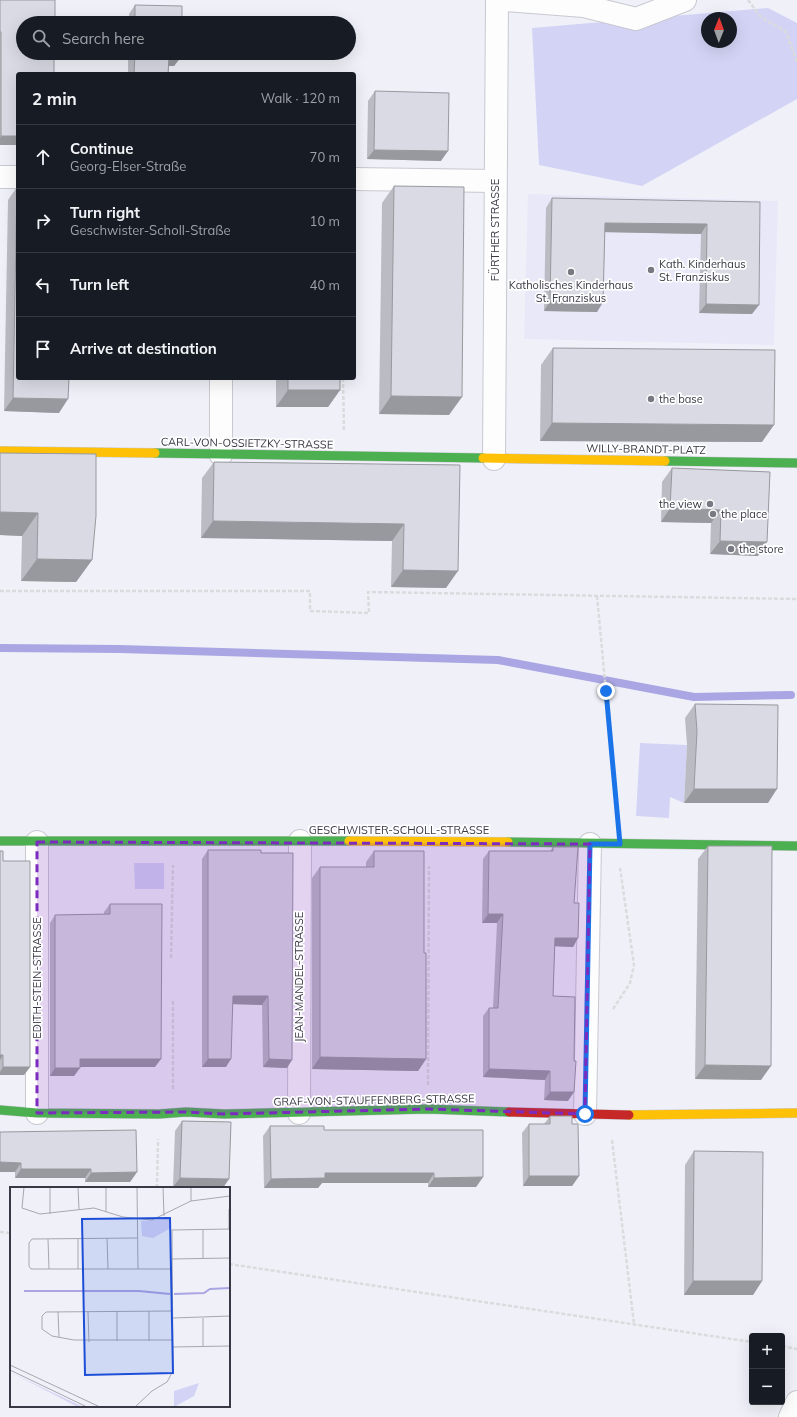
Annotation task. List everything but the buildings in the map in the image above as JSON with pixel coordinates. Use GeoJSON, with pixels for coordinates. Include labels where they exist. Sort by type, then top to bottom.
{"type":"FeatureCollection","features":[{"type":"Feature","properties":{"kind":"street","name":"FÜRTHER STRASSE"},"geometry":{"type":"LineString","coordinates":[[494,459],[497,0]]}},
{"type":"Feature","properties":{"kind":"street"},"geometry":{"type":"LineString","coordinates":[[505,0],[584,6],[636,19],[679,2]]}},
{"type":"Feature","properties":{"kind":"street"},"geometry":{"type":"LineString","coordinates":[[584,6],[618,0]]}},
{"type":"Feature","properties":{"kind":"street"},"geometry":{"type":"LineString","coordinates":[[649,0],[679,2]]}},
{"type":"Feature","properties":{"kind":"street"},"geometry":{"type":"LineString","coordinates":[[0,177],[16,177]]}},
{"type":"Feature","properties":{"kind":"street"},"geometry":{"type":"LineString","coordinates":[[356,179],[495,181]]}},
{"type":"Feature","properties":{"kind":"street"},"geometry":{"type":"LineString","coordinates":[[221,380],[221,455]]}},
{"type":"Feature","properties":{"kind":"street","name":"CARL-VON-OSSIETZKY-STRASSE"},"geometry":{"type":"LineString","coordinates":[[0,451],[494,459]]}},
{"type":"Feature","properties":{"kind":"street","name":"WILLY-BRANDT-PLATZ"},"geometry":{"type":"LineString","coordinates":[[494,459],[797,463]]}},
{"type":"Feature","properties":{"kind":"street","name":"GESCHWISTER-SCHOLL-STRASSE"},"geometry":{"type":"LineString","coordinates":[[0,841],[429,841],[797,846]]}},
{"type":"Feature","properties":{"kind":"street","name":"JEAN-MANDEL-STRASSE"},"geometry":{"type":"LineString","coordinates":[[299,1113],[300,841]]}},
{"type":"Feature","properties":{"kind":"street","name":"EDITH-STEIN-STRASSE"},"geometry":{"type":"LineString","coordinates":[[37,842],[37,1113]]}},
{"type":"Feature","properties":{"kind":"street"},"geometry":{"type":"LineString","coordinates":[[585,1114],[590,844]]}},
{"type":"Feature","properties":{"kind":"street","name":"GRAF-VON-STAUFFENBERG-STRASSE"},"geometry":{"type":"LineString","coordinates":[[0,1110],[37,1113],[159,1114],[186,1112],[224,1114],[299,1113],[428,1109],[585,1114],[797,1114]]}},
{"type":"Feature","properties":{"kind":"street"},"geometry":{"type":"LineString","coordinates":[[790,1417],[797,1402]]}},
{"type":"Feature","properties":{"kind":"path"},"geometry":{"type":"LineString","coordinates":[[748,0],[760,16],[786,32],[797,62]]}},
{"type":"Feature","properties":{"kind":"path"},"geometry":{"type":"LineString","coordinates":[[343,380],[344,457]]}},
{"type":"Feature","properties":{"kind":"path"},"geometry":{"type":"LineString","coordinates":[[0,591],[310,591],[310,611],[369,613],[368,592],[797,600]]}},
{"type":"Feature","properties":{"kind":"path"},"geometry":{"type":"LineString","coordinates":[[597,596],[619,844],[634,965],[630,983],[610,1012]]}},
{"type":"Feature","properties":{"kind":"path"},"geometry":{"type":"LineString","coordinates":[[171,958],[174,840]]}},
{"type":"Feature","properties":{"kind":"path"},"geometry":{"type":"LineString","coordinates":[[428,1109],[429,841]]}},
{"type":"Feature","properties":{"kind":"path"},"geometry":{"type":"LineString","coordinates":[[173,1002],[173,1113]]}},
{"type":"Feature","properties":{"kind":"path"},"geometry":{"type":"LineString","coordinates":[[157,1187],[159,1114]]}},
{"type":"Feature","properties":{"kind":"path"},"geometry":{"type":"LineString","coordinates":[[610,1114],[634,1324]]}},
{"type":"Feature","properties":{"kind":"path"},"geometry":{"type":"LineString","coordinates":[[0,1232],[10,1233]]}},
{"type":"Feature","properties":{"kind":"path"},"geometry":{"type":"LineString","coordinates":[[230,1264],[749,1342]]}},
{"type":"Feature","properties":{"kind":"path"},"geometry":{"type":"LineString","coordinates":[[785,1346],[797,1348]]}},
{"type":"Feature","properties":{"kind":"highlighted area"},"geometry":{"type":"Polygon","coordinates":[[[37,842],[590,844],[585,1114],[428,1109],[224,1114],[186,1112],[37,1113],[37,842]]]}},
{"type":"Feature","properties":{"kind":"shaded area"},"geometry":{"type":"Polygon","coordinates":[[[768,8],[797,23],[797,99],[642,186],[539,165],[532,28],[701,14],[701,48],[737,48],[737,12],[721,12],[768,8]]]}},
{"type":"Feature","properties":{"kind":"shaded area","name":"Kath. Kinderhaus St. Franziskus"},"geometry":{"type":"Polygon","coordinates":[[[528,194],[778,201],[774,345],[524,339],[528,194]]]}},
{"type":"Feature","properties":{"kind":"shaded area"},"geometry":{"type":"Polygon","coordinates":[[[640,743],[687,745],[684,803],[670,797],[669,818],[636,816],[640,743]]]}},
{"type":"Feature","properties":{"kind":"shaded area"},"geometry":{"type":"Polygon","coordinates":[[[134,863],[164,863],[164,889],[135,889],[134,863]]]}},
{"type":"Feature","properties":{"kind":"waterway"},"geometry":{"type":"LineString","coordinates":[[0,648],[120,649],[498,660],[694,697],[791,695]]}},
{"type":"Feature","properties":{"kind":"traffic: fast"},"geometry":{"type":"LineString","coordinates":[[155,453],[483,458]]}},
{"type":"Feature","properties":{"kind":"traffic: fast"},"geometry":{"type":"LineString","coordinates":[[665,461],[797,463]]}},
{"type":"Feature","properties":{"kind":"traffic: fast"},"geometry":{"type":"LineString","coordinates":[[0,841],[349,841]]}},
{"type":"Feature","properties":{"kind":"traffic: fast"},"geometry":{"type":"LineString","coordinates":[[508,842],[797,846]]}},
{"type":"Feature","properties":{"kind":"traffic: fast"},"geometry":{"type":"LineString","coordinates":[[0,1110],[37,1113],[159,1114],[186,1112],[224,1114],[428,1109],[509,1112]]}},
{"type":"Feature","properties":{"kind":"traffic: slow"},"geometry":{"type":"LineString","coordinates":[[0,451],[155,453]]}},
{"type":"Feature","properties":{"kind":"traffic: slow"},"geometry":{"type":"LineString","coordinates":[[483,458],[665,461]]}},
{"type":"Feature","properties":{"kind":"traffic: slow"},"geometry":{"type":"LineString","coordinates":[[349,841],[508,842]]}},
{"type":"Feature","properties":{"kind":"traffic: slow"},"geometry":{"type":"LineString","coordinates":[[629,1115],[797,1113]]}},
{"type":"Feature","properties":{"kind":"traffic: jam"},"geometry":{"type":"LineString","coordinates":[[509,1112],[629,1115]]}},
{"type":"Feature","properties":{"kind":"place","name":"Kath. Kinderhaus St. Franziskus"},"geometry":{"type":"Point","coordinates":[651,270]}},
{"type":"Feature","properties":{"kind":"place","name":"Katholisches Kinderhaus St. Franziskus"},"geometry":{"type":"Point","coordinates":[571,272]}},
{"type":"Feature","properties":{"kind":"place","name":"the base"},"geometry":{"type":"Point","coordinates":[651,399]}},
{"type":"Feature","properties":{"kind":"place","name":"the view"},"geometry":{"type":"Point","coordinates":[710,504]}},
{"type":"Feature","properties":{"kind":"place","name":"the place"},"geometry":{"type":"Point","coordinates":[713,514]}},
{"type":"Feature","properties":{"kind":"place","name":"the store"},"geometry":{"type":"Point","coordinates":[731,549]}},
{"type":"Feature","properties":{"kind":"route"},"geometry":{"type":"LineString","coordinates":[[585,1114],[590,844],[620,844],[606,691]]}}]}
